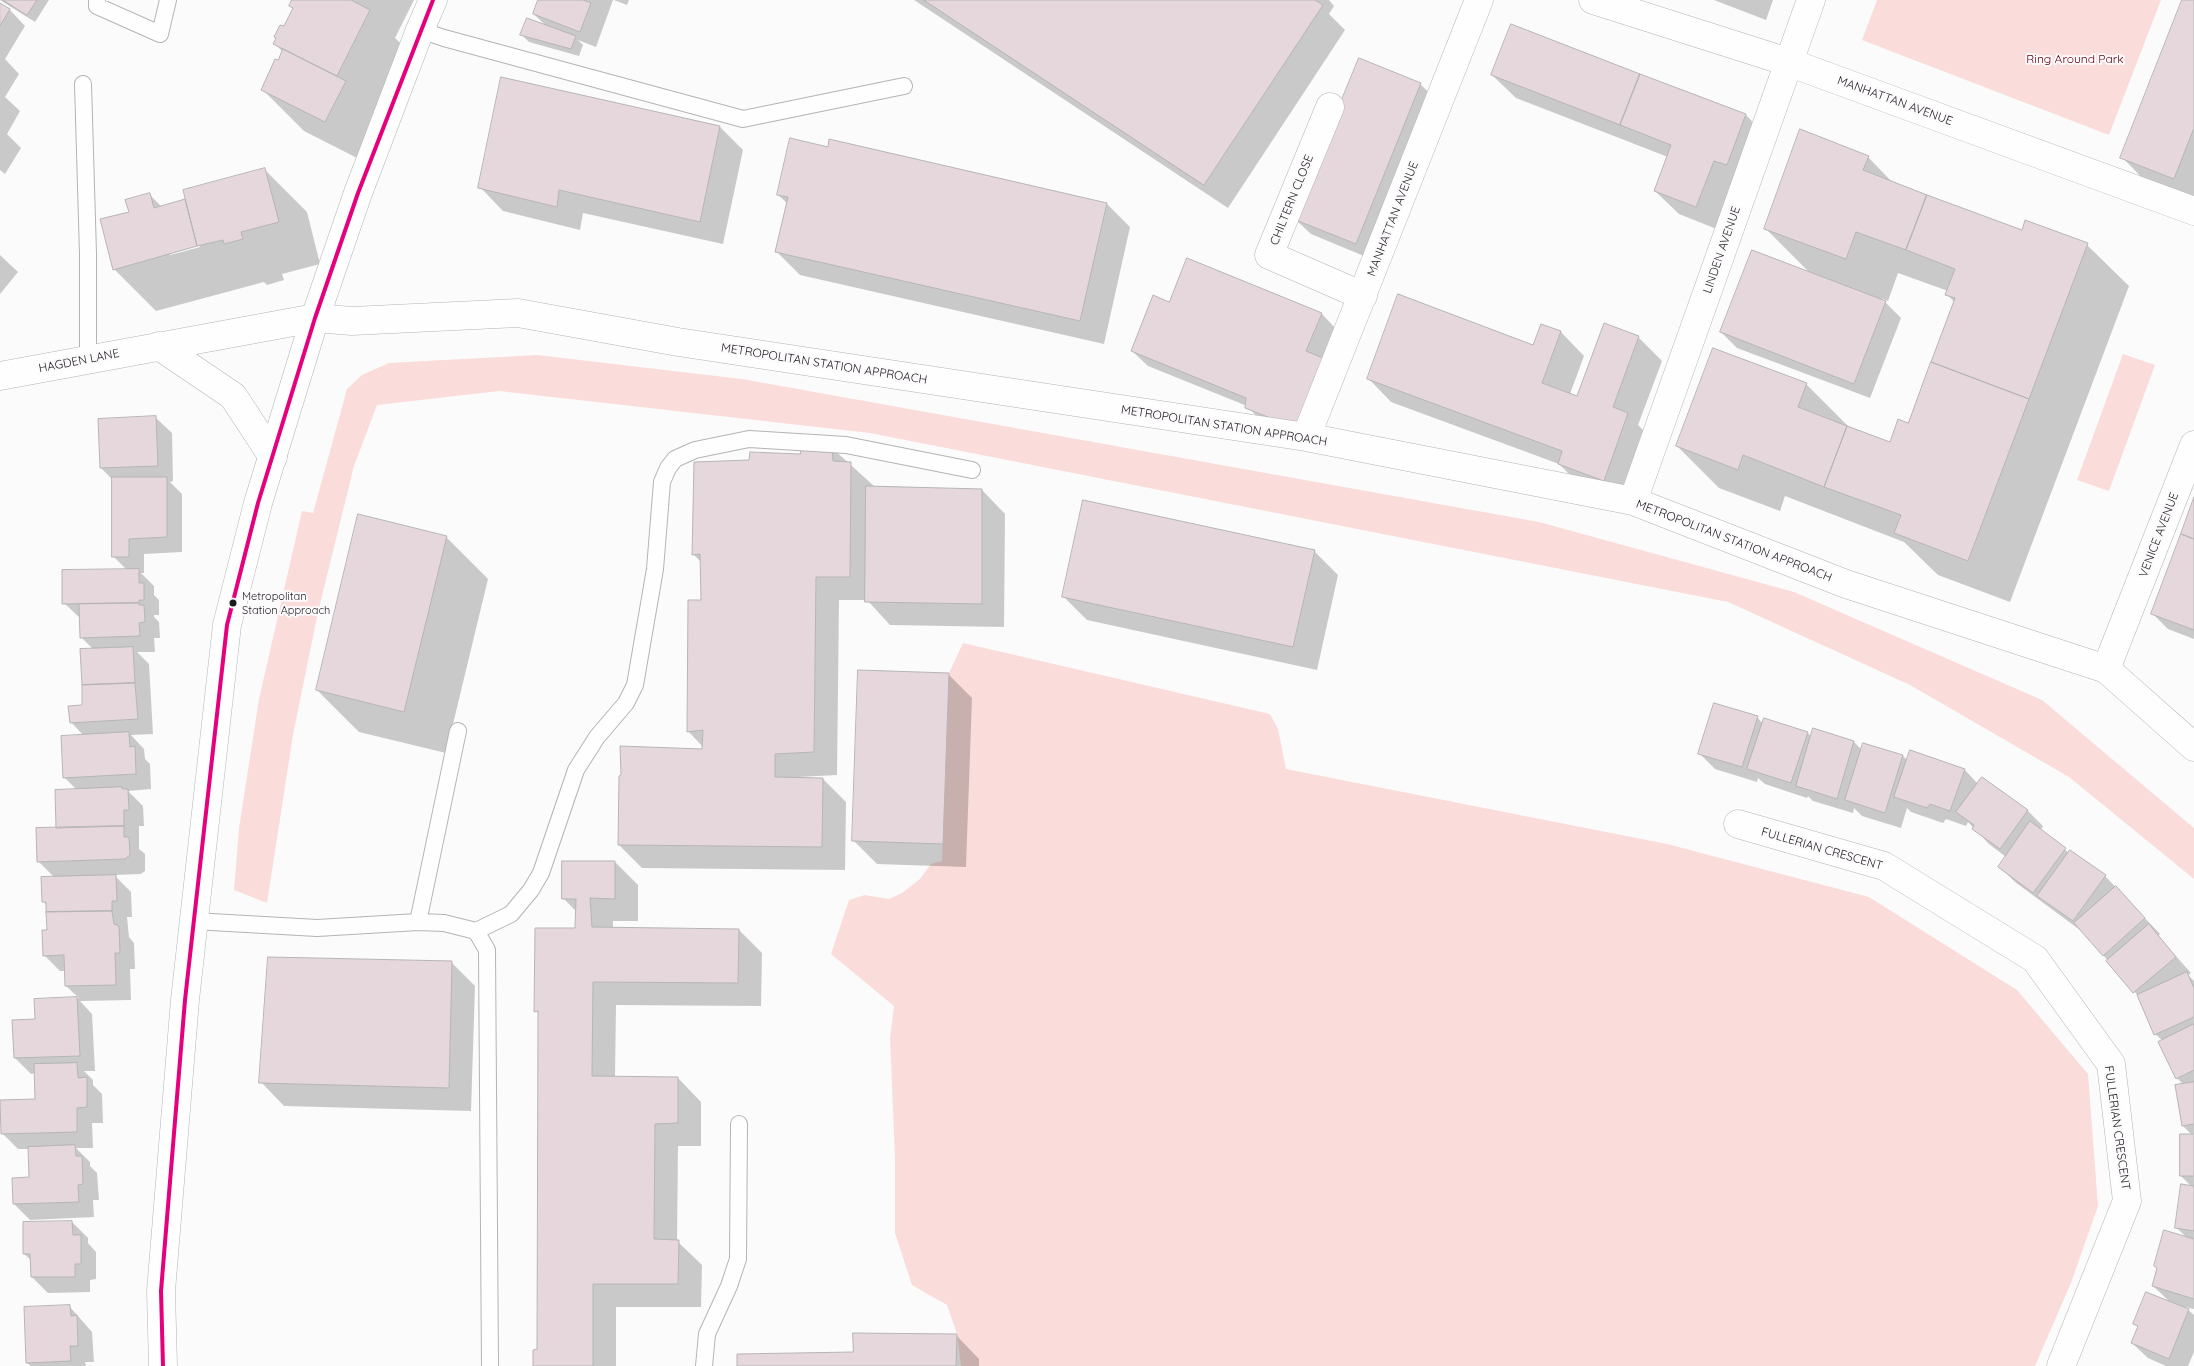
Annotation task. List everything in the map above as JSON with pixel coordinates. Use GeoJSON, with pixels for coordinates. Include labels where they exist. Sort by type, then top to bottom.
{"type":"FeatureCollection","features":[{"type":"Feature","properties":{"kind":"street"},"geometry":{"type":"LineString","coordinates":[[163,1366],[161,1291],[193,921],[227,625],[258,504],[315,318],[358,193],[433,0]]}},
{"type":"Feature","properties":{"kind":"street","name":"MANHATTAN AVENUE"},"geometry":{"type":"LineString","coordinates":[[1306,438],[1479,0]]}},
{"type":"Feature","properties":{"kind":"street","name":"MANHATTAN AVENUE"},"geometry":{"type":"LineString","coordinates":[[1593,0],[1788,62],[2194,211]]}},
{"type":"Feature","properties":{"kind":"street","name":"LINDEN AVENUE"},"geometry":{"type":"LineString","coordinates":[[1633,501],[1811,0]]}},
{"type":"Feature","properties":{"kind":"street","name":"CHILTERN CLOSE"},"geometry":{"type":"LineString","coordinates":[[1330,107],[1269,255],[1363,296]]}},
{"type":"Feature","properties":{"kind":"street","name":"METROPOLITAN STATION APPROACH"},"geometry":{"type":"LineString","coordinates":[[315,318],[352,320],[518,313],[678,342],[1306,438],[1633,501],[1846,584],[2106,669],[2194,747]]}},
{"type":"Feature","properties":{"kind":"street","name":"HAGDEN LANE"},"geometry":{"type":"LineString","coordinates":[[0,376],[315,318]]}},
{"type":"Feature","properties":{"kind":"street"},"geometry":{"type":"LineString","coordinates":[[158,346],[233,396],[273,456]]}},
{"type":"Feature","properties":{"kind":"street","name":"VENICE AVENUE"},"geometry":{"type":"LineString","coordinates":[[2106,669],[2194,445]]}},
{"type":"Feature","properties":{"kind":"street","name":"FULLERIAN CRESCENT"},"geometry":{"type":"LineString","coordinates":[[1738,824],[1884,866],[2035,959],[2111,1064],[2127,1201],[2061,1366]]}},
{"type":"Feature","properties":{"kind":"lane"},"geometry":{"type":"LineString","coordinates":[[97,0],[97,6],[160,34],[168,0]]}},
{"type":"Feature","properties":{"kind":"lane"},"geometry":{"type":"LineString","coordinates":[[420,30],[743,119],[904,86]]}},
{"type":"Feature","properties":{"kind":"lane"},"geometry":{"type":"LineString","coordinates":[[83,84],[88,254],[88,359]]}},
{"type":"Feature","properties":{"kind":"lane"},"geometry":{"type":"LineString","coordinates":[[193,921],[317,928],[418,922],[444,923],[476,931],[511,914],[531,890],[541,873],[576,770],[593,744],[626,703],[635,685],[655,568],[662,482],[668,468],[675,459],[694,450],[749,439],[846,445],[972,470]]}},
{"type":"Feature","properties":{"kind":"lane"},"geometry":{"type":"LineString","coordinates":[[418,922],[458,731]]}},
{"type":"Feature","properties":{"kind":"lane"},"geometry":{"type":"LineString","coordinates":[[476,931],[487,950],[490,1366]]}},
{"type":"Feature","properties":{"kind":"lane"},"geometry":{"type":"LineString","coordinates":[[704,1366],[706,1334],[738,1259],[739,1124]]}},
{"type":"Feature","properties":{"kind":"green space","name":"Ring Around Park"},"geometry":{"type":"Polygon","coordinates":[[[1877,0],[2161,0],[2109,135],[1862,40],[1877,0]]]}},
{"type":"Feature","properties":{"kind":"green space"},"geometry":{"type":"Polygon","coordinates":[[[2123,354],[2155,365],[2109,491],[2077,480],[2123,354]]]}},
{"type":"Feature","properties":{"kind":"green space"},"geometry":{"type":"Polygon","coordinates":[[[537,355],[742,379],[1539,522],[1794,592],[2042,700],[2194,828],[2194,879],[2069,777],[1910,685],[1728,602],[870,433],[499,391],[377,405],[354,466],[318,612],[293,735],[267,903],[234,890],[239,828],[259,699],[302,511],[313,513],[347,389],[362,375],[389,363],[537,355]]]}},
{"type":"Feature","properties":{"kind":"green space"},"geometry":{"type":"Polygon","coordinates":[[[963,643],[1270,714],[1278,729],[1286,769],[1667,844],[1869,897],[2017,990],[2088,1074],[2098,1206],[2071,1283],[2035,1366],[961,1366],[957,1334],[947,1305],[912,1285],[895,1233],[895,1158],[890,1038],[894,1006],[831,954],[849,900],[865,895],[889,899],[902,893],[920,879],[931,864],[942,861],[949,673],[963,643]]]}},
{"type":"Feature","properties":{"kind":"building"},"geometry":{"type":"Polygon","coordinates":[[[3,0],[37,0],[27,15],[3,0]]]}},
{"type":"Feature","properties":{"kind":"building"},"geometry":{"type":"Polygon","coordinates":[[[292,0],[351,0],[370,10],[337,76],[273,44],[280,25],[284,26],[293,8],[289,6],[292,0]]]}},
{"type":"Feature","properties":{"kind":"building"},"geometry":{"type":"Polygon","coordinates":[[[538,0],[583,0],[591,3],[580,32],[533,14],[538,0]]]}},
{"type":"Feature","properties":{"kind":"building"},"geometry":{"type":"Polygon","coordinates":[[[924,0],[1315,0],[1323,5],[1204,185],[924,0]]]}},
{"type":"Feature","properties":{"kind":"building"},"geometry":{"type":"Polygon","coordinates":[[[2182,0],[2194,0],[2194,128],[2174,179],[2120,158],[2182,0]]]}},
{"type":"Feature","properties":{"kind":"building"},"geometry":{"type":"Polygon","coordinates":[[[0,3],[10,9],[0,26],[0,3]]]}},
{"type":"Feature","properties":{"kind":"building"},"geometry":{"type":"Polygon","coordinates":[[[527,18],[576,36],[571,49],[520,35],[527,18]]]}},
{"type":"Feature","properties":{"kind":"building"},"geometry":{"type":"Polygon","coordinates":[[[1511,24],[1640,74],[1620,125],[1491,75],[1511,24]]]}},
{"type":"Feature","properties":{"kind":"building"},"geometry":{"type":"Polygon","coordinates":[[[283,49],[346,81],[325,122],[261,90],[275,59],[278,60],[283,49]]]}},
{"type":"Feature","properties":{"kind":"building"},"geometry":{"type":"Polygon","coordinates":[[[1359,58],[1421,83],[1356,244],[1293,219],[1359,58]]]}},
{"type":"Feature","properties":{"kind":"building"},"geometry":{"type":"Polygon","coordinates":[[[1640,74],[1746,114],[1727,165],[1714,161],[1696,207],[1654,191],[1671,145],[1620,125],[1640,74]]]}},
{"type":"Feature","properties":{"kind":"building"},"geometry":{"type":"Polygon","coordinates":[[[501,77],[720,126],[700,222],[559,190],[557,207],[478,188],[501,77]]]}},
{"type":"Feature","properties":{"kind":"building"},"geometry":{"type":"Polygon","coordinates":[[[1800,129],[1869,156],[1863,170],[1927,195],[1906,250],[1856,232],[1846,259],[1764,229],[1800,129]]]}},
{"type":"Feature","properties":{"kind":"building"},"geometry":{"type":"Polygon","coordinates":[[[790,138],[828,147],[829,139],[1107,203],[1080,321],[775,252],[788,197],[777,195],[790,138]]]}},
{"type":"Feature","properties":{"kind":"building"},"geometry":{"type":"Polygon","coordinates":[[[265,168],[279,222],[241,232],[243,239],[224,244],[223,240],[197,246],[183,190],[265,168]]]}},
{"type":"Feature","properties":{"kind":"building"},"geometry":{"type":"Polygon","coordinates":[[[150,193],[154,208],[185,199],[197,246],[113,270],[100,219],[129,212],[125,200],[150,193]]]}},
{"type":"Feature","properties":{"kind":"building"},"geometry":{"type":"Polygon","coordinates":[[[1927,195],[2022,230],[2025,220],[2088,243],[2029,399],[1931,362],[1955,298],[1945,295],[1955,269],[1906,250],[1927,195]]]}},
{"type":"Feature","properties":{"kind":"building"},"geometry":{"type":"Polygon","coordinates":[[[1752,250],[1886,301],[1854,384],[1720,332],[1752,250]]]}},
{"type":"Feature","properties":{"kind":"building"},"geometry":{"type":"Polygon","coordinates":[[[1187,258],[1322,313],[1306,351],[1330,361],[1301,430],[1245,408],[1246,398],[1131,351],[1153,295],[1169,302],[1187,258]]]}},
{"type":"Feature","properties":{"kind":"building"},"geometry":{"type":"Polygon","coordinates":[[[1398,294],[1533,345],[1541,324],[1561,331],[1542,383],[1577,396],[1604,323],[1639,336],[1613,407],[1628,413],[1604,481],[1558,464],[1562,451],[1367,379],[1398,294]]]}},
{"type":"Feature","properties":{"kind":"building"},"geometry":{"type":"Polygon","coordinates":[[[1713,348],[1807,383],[1798,407],[1847,426],[1824,487],[1743,455],[1738,470],[1676,446],[1713,348]]]}},
{"type":"Feature","properties":{"kind":"building"},"geometry":{"type":"Polygon","coordinates":[[[1931,362],[2029,399],[1968,561],[1894,533],[1901,515],[1824,487],[1847,426],[1890,442],[1898,419],[1908,423],[1931,362]]]}},
{"type":"Feature","properties":{"kind":"building"},"geometry":{"type":"Polygon","coordinates":[[[156,416],[158,466],[100,468],[98,419],[156,416]]]}},
{"type":"Feature","properties":{"kind":"building"},"geometry":{"type":"Polygon","coordinates":[[[801,445],[832,447],[833,461],[851,462],[850,577],[816,577],[814,752],[775,754],[775,777],[823,778],[822,847],[618,845],[619,776],[621,775],[620,746],[702,749],[703,730],[687,732],[688,600],[701,600],[700,554],[692,555],[694,462],[749,460],[750,452],[800,454],[801,445]]]}},
{"type":"Feature","properties":{"kind":"building"},"geometry":{"type":"Polygon","coordinates":[[[112,477],[167,477],[167,537],[129,539],[129,557],[112,557],[112,477]]]}},
{"type":"Feature","properties":{"kind":"building"},"geometry":{"type":"Polygon","coordinates":[[[866,486],[982,489],[982,604],[865,602],[866,486]]]}},
{"type":"Feature","properties":{"kind":"building"},"geometry":{"type":"Polygon","coordinates":[[[2194,497],[2194,539],[2181,534],[2194,497]]]}},
{"type":"Feature","properties":{"kind":"building"},"geometry":{"type":"Polygon","coordinates":[[[1083,500],[1315,550],[1293,647],[1062,597],[1083,500]]]}},
{"type":"Feature","properties":{"kind":"building"},"geometry":{"type":"Polygon","coordinates":[[[358,514],[447,536],[404,712],[316,690],[358,514]]]}},
{"type":"Feature","properties":{"kind":"building"},"geometry":{"type":"Polygon","coordinates":[[[2181,534],[2194,539],[2194,630],[2151,614],[2181,534]]]}},
{"type":"Feature","properties":{"kind":"building"},"geometry":{"type":"Polygon","coordinates":[[[139,569],[139,583],[144,583],[144,600],[139,600],[139,603],[62,604],[62,570],[139,569]]]}},
{"type":"Feature","properties":{"kind":"building"},"geometry":{"type":"Polygon","coordinates":[[[139,603],[139,605],[144,605],[145,622],[139,623],[140,636],[80,638],[79,604],[139,603]]]}},
{"type":"Feature","properties":{"kind":"building"},"geometry":{"type":"Polygon","coordinates":[[[133,647],[135,683],[82,685],[80,649],[133,647]]]}},
{"type":"Feature","properties":{"kind":"building"},"geometry":{"type":"Polygon","coordinates":[[[858,670],[949,673],[943,844],[852,841],[858,670]]]}},
{"type":"Feature","properties":{"kind":"building"},"geometry":{"type":"Polygon","coordinates":[[[135,683],[138,719],[70,723],[68,706],[82,705],[82,685],[135,683]]]}},
{"type":"Feature","properties":{"kind":"building"},"geometry":{"type":"Polygon","coordinates":[[[1714,703],[1758,716],[1742,767],[1698,754],[1714,703]]]}},
{"type":"Feature","properties":{"kind":"building"},"geometry":{"type":"Polygon","coordinates":[[[1764,718],[1808,732],[1791,783],[1747,769],[1764,718]]]}},
{"type":"Feature","properties":{"kind":"building"},"geometry":{"type":"Polygon","coordinates":[[[1813,728],[1854,741],[1837,799],[1796,786],[1813,728]]]}},
{"type":"Feature","properties":{"kind":"building"},"geometry":{"type":"Polygon","coordinates":[[[129,732],[130,747],[135,746],[136,774],[63,778],[61,736],[129,732]]]}},
{"type":"Feature","properties":{"kind":"building"},"geometry":{"type":"Polygon","coordinates":[[[1863,743],[1903,755],[1885,813],[1845,800],[1863,743]]]}},
{"type":"Feature","properties":{"kind":"building"},"geometry":{"type":"Polygon","coordinates":[[[1910,750],[1965,769],[1950,811],[1930,804],[1927,808],[1894,797],[1910,750]]]}},
{"type":"Feature","properties":{"kind":"building"},"geometry":{"type":"Polygon","coordinates":[[[1982,777],[2028,810],[2000,849],[1972,829],[1974,825],[1956,812],[1982,777]]]}},
{"type":"Feature","properties":{"kind":"building"},"geometry":{"type":"Polygon","coordinates":[[[122,787],[122,789],[128,789],[129,810],[124,810],[124,826],[56,828],[55,790],[122,787]]]}},
{"type":"Feature","properties":{"kind":"building"},"geometry":{"type":"Polygon","coordinates":[[[2030,821],[2066,848],[2033,893],[1998,867],[2030,821]]]}},
{"type":"Feature","properties":{"kind":"building"},"geometry":{"type":"Polygon","coordinates":[[[124,826],[124,837],[129,837],[130,855],[125,859],[37,862],[36,828],[124,826]]]}},
{"type":"Feature","properties":{"kind":"building"},"geometry":{"type":"Polygon","coordinates":[[[2070,850],[2106,875],[2073,921],[2037,896],[2070,850]]]}},
{"type":"Feature","properties":{"kind":"building"},"geometry":{"type":"Polygon","coordinates":[[[562,861],[615,861],[615,899],[590,898],[592,927],[739,929],[738,983],[593,982],[592,1076],[678,1077],[678,1123],[655,1124],[654,1239],[679,1240],[678,1284],[593,1284],[593,1366],[533,1366],[533,1350],[537,1349],[538,1011],[534,1012],[535,928],[575,928],[576,899],[562,899],[562,861]]]}},
{"type":"Feature","properties":{"kind":"building"},"geometry":{"type":"Polygon","coordinates":[[[116,875],[117,901],[112,901],[112,911],[46,912],[46,902],[42,902],[41,877],[116,875]]]}},
{"type":"Feature","properties":{"kind":"building"},"geometry":{"type":"Polygon","coordinates":[[[2116,886],[2145,918],[2103,956],[2074,923],[2116,886]]]}},
{"type":"Feature","properties":{"kind":"building"},"geometry":{"type":"Polygon","coordinates":[[[112,911],[114,924],[119,926],[120,953],[115,953],[116,985],[65,986],[64,955],[43,956],[42,930],[47,930],[46,912],[112,911]]]}},
{"type":"Feature","properties":{"kind":"building"},"geometry":{"type":"Polygon","coordinates":[[[2149,924],[2176,957],[2133,993],[2106,961],[2149,924]]]}},
{"type":"Feature","properties":{"kind":"building"},"geometry":{"type":"Polygon","coordinates":[[[268,957],[452,961],[449,1088],[259,1083],[268,957]]]}},
{"type":"Feature","properties":{"kind":"building"},"geometry":{"type":"Polygon","coordinates":[[[2187,972],[2194,988],[2194,1017],[2154,1035],[2137,995],[2187,972]]]}},
{"type":"Feature","properties":{"kind":"building"},"geometry":{"type":"Polygon","coordinates":[[[77,997],[80,1056],[14,1058],[12,1020],[35,1019],[34,999],[77,997]]]}},
{"type":"Feature","properties":{"kind":"building"},"geometry":{"type":"Polygon","coordinates":[[[2194,1024],[2194,1070],[2176,1079],[2158,1042],[2194,1024]]]}},
{"type":"Feature","properties":{"kind":"building"},"geometry":{"type":"Polygon","coordinates":[[[77,1063],[78,1078],[87,1077],[87,1107],[77,1108],[77,1132],[1,1134],[0,1100],[35,1099],[34,1064],[77,1063]]]}},
{"type":"Feature","properties":{"kind":"building"},"geometry":{"type":"Polygon","coordinates":[[[2194,1082],[2194,1124],[2182,1126],[2175,1085],[2194,1082]]]}},
{"type":"Feature","properties":{"kind":"building"},"geometry":{"type":"Polygon","coordinates":[[[2180,1134],[2194,1134],[2194,1176],[2180,1176],[2180,1134]]]}},
{"type":"Feature","properties":{"kind":"building"},"geometry":{"type":"Polygon","coordinates":[[[75,1145],[76,1156],[82,1156],[83,1184],[78,1185],[79,1202],[13,1204],[12,1178],[29,1177],[28,1147],[75,1145]]]}},
{"type":"Feature","properties":{"kind":"building"},"geometry":{"type":"Polygon","coordinates":[[[2181,1184],[2194,1186],[2194,1231],[2175,1228],[2181,1184]]]}},
{"type":"Feature","properties":{"kind":"building"},"geometry":{"type":"Polygon","coordinates":[[[72,1221],[73,1235],[81,1235],[81,1264],[75,1264],[75,1277],[31,1277],[30,1254],[23,1254],[23,1222],[72,1221]]]}},
{"type":"Feature","properties":{"kind":"building"},"geometry":{"type":"Polygon","coordinates":[[[2164,1230],[2194,1239],[2194,1299],[2152,1286],[2157,1268],[2154,1266],[2164,1230]]]}},
{"type":"Feature","properties":{"kind":"building"},"geometry":{"type":"Polygon","coordinates":[[[2146,1292],[2189,1309],[2169,1359],[2131,1343],[2138,1326],[2133,1324],[2146,1292]]]}},
{"type":"Feature","properties":{"kind":"building"},"geometry":{"type":"Polygon","coordinates":[[[70,1305],[71,1316],[77,1315],[78,1346],[70,1346],[71,1361],[26,1363],[24,1307],[70,1305]]]}},
{"type":"Feature","properties":{"kind":"building"},"geometry":{"type":"Polygon","coordinates":[[[853,1333],[957,1334],[956,1366],[737,1366],[737,1354],[853,1352],[853,1333]]]}},
{"type":"Feature","properties":{"kind":"transit line"},"geometry":{"type":"LineString","coordinates":[[163,1366],[161,1291],[185,1000],[227,625],[258,503],[315,318],[358,193],[433,0]]}},
{"type":"Feature","properties":{"kind":"place","name":"Metropolitan Station Approach"},"geometry":{"type":"Point","coordinates":[233,603]}}]}
